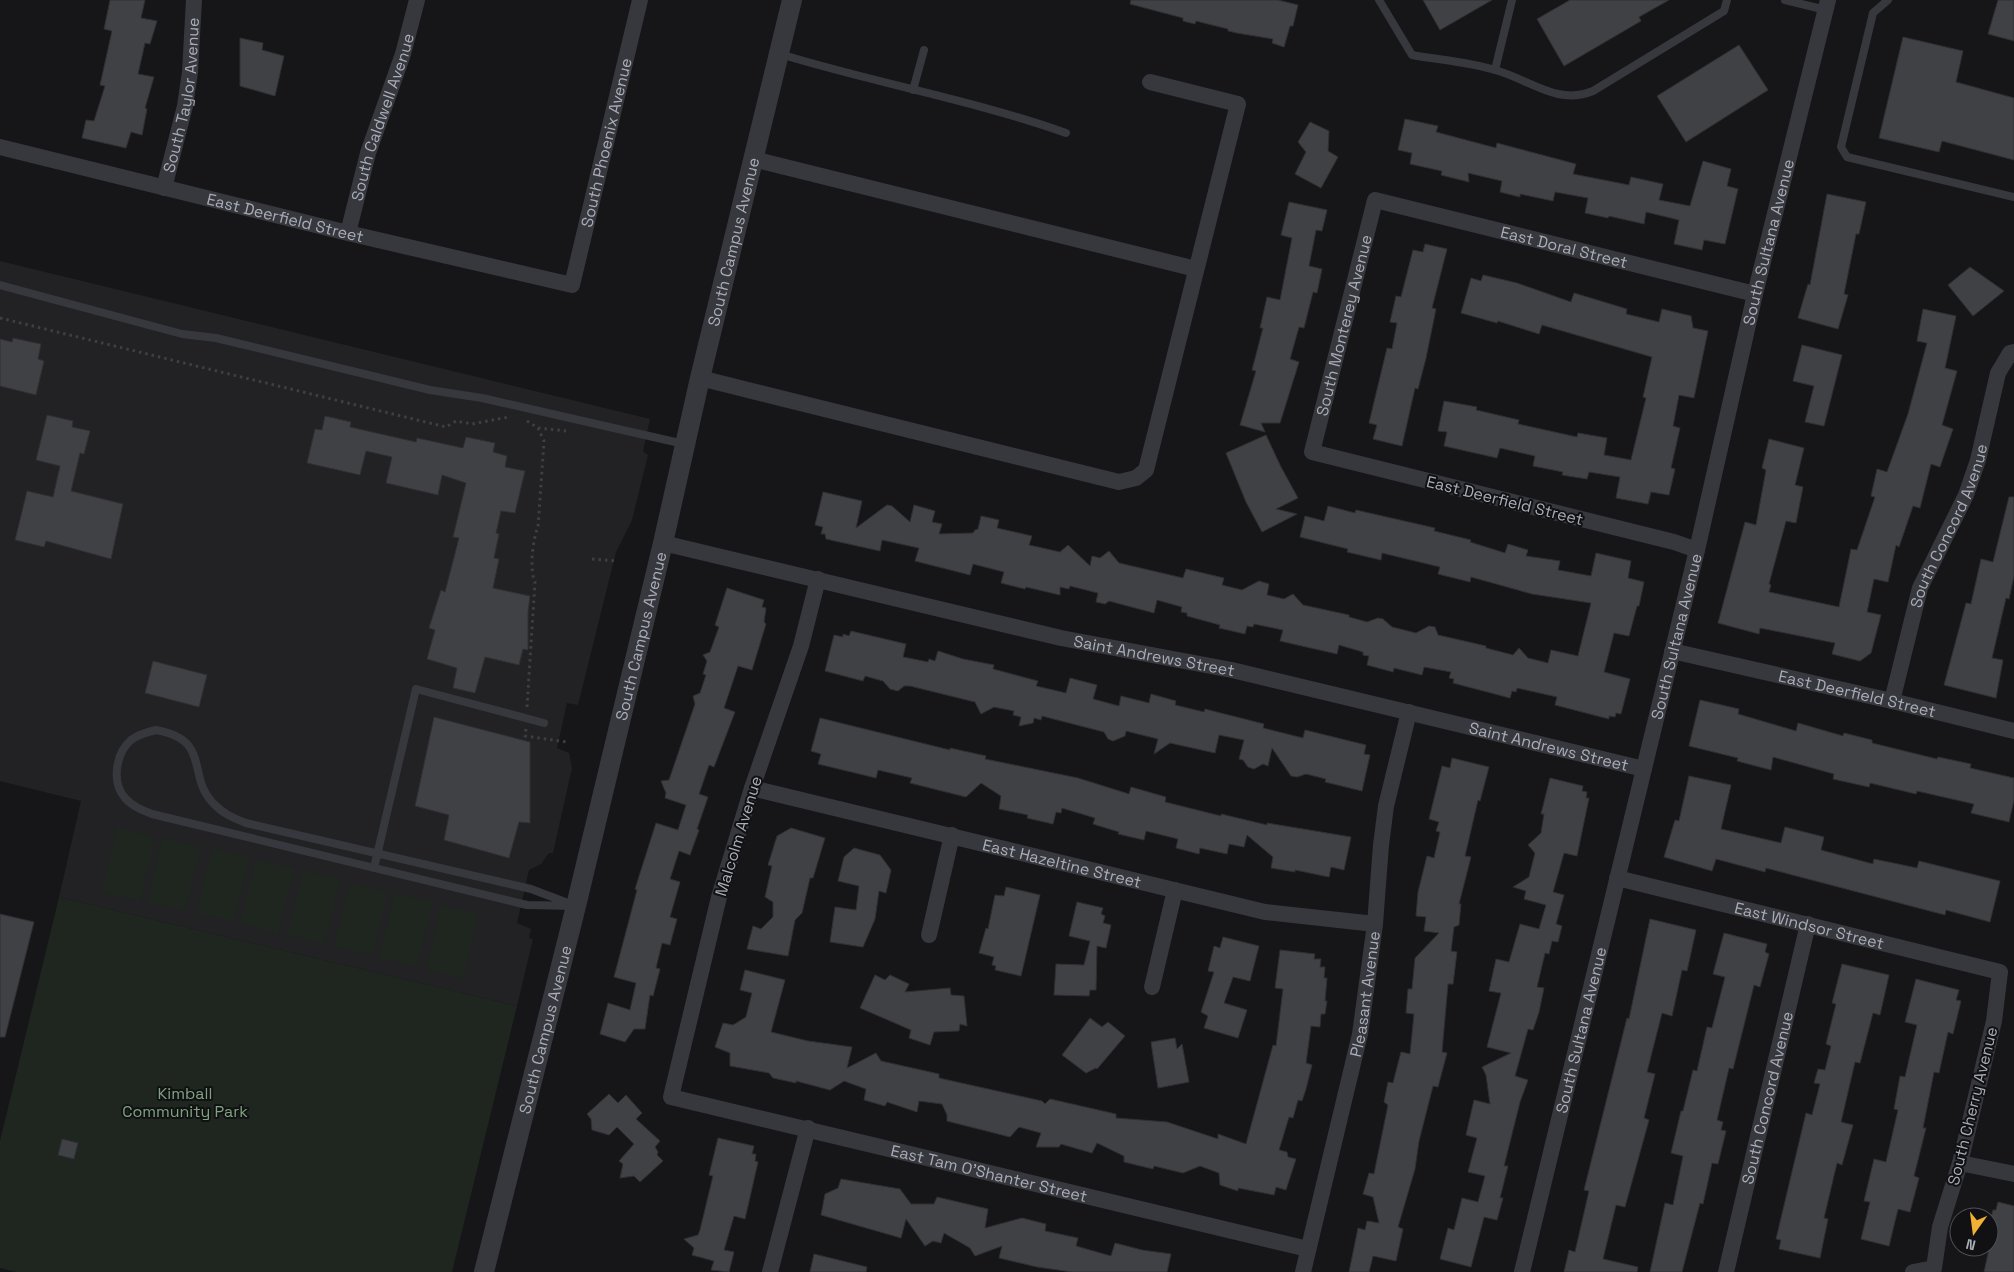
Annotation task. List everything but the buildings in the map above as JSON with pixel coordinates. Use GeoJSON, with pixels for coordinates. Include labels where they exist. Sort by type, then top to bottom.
{"type":"FeatureCollection","features":[{"type":"Feature","properties":{"kind":"street","name":"South Taylor Avenue"},"geometry":{"type":"LineString","coordinates":[[164,188],[185,106],[190,72],[194,0]]}},
{"type":"Feature","properties":{"kind":"street","name":"South Caldwell Avenue"},"geometry":{"type":"LineString","coordinates":[[348,233],[368,153],[403,54],[417,0]]}},
{"type":"Feature","properties":{"kind":"street","name":"South Phoenix Avenue"},"geometry":{"type":"LineString","coordinates":[[572,285],[640,0]]}},
{"type":"Feature","properties":{"kind":"street","name":"South Campus Avenue"},"geometry":{"type":"LineString","coordinates":[[484,1272],[576,906],[663,543],[684,444],[792,0]]}},
{"type":"Feature","properties":{"kind":"street","name":"South Sultana Avenue"},"geometry":{"type":"LineString","coordinates":[[1522,1272],[1697,550],[1755,294],[1827,5]]}},
{"type":"Feature","properties":{"kind":"street"},"geometry":{"type":"LineString","coordinates":[[700,378],[1119,482],[1136,478],[1146,470],[1238,104],[1150,82]]}},
{"type":"Feature","properties":{"kind":"street","name":"East Deerfield Street"},"geometry":{"type":"LineString","coordinates":[[0,147],[348,233],[572,285]]}},
{"type":"Feature","properties":{"kind":"street"},"geometry":{"type":"LineString","coordinates":[[753,159],[1196,269]]}},
{"type":"Feature","properties":{"kind":"street","name":"East Doral Street"},"geometry":{"type":"LineString","coordinates":[[1375,200],[1755,294]]}},
{"type":"Feature","properties":{"kind":"street","name":"South Monterey Avenue"},"geometry":{"type":"LineString","coordinates":[[1312,452],[1375,200]]}},
{"type":"Feature","properties":{"kind":"street","name":"South Concord Avenue"},"geometry":{"type":"LineString","coordinates":[[1892,701],[1920,588],[1966,495],[1978,460],[1998,373],[2012,353]]}},
{"type":"Feature","properties":{"kind":"street","name":"East Deerfield Street"},"geometry":{"type":"LineString","coordinates":[[1312,452],[1697,550]]}},
{"type":"Feature","properties":{"kind":"street","name":"Saint Andrews Street"},"geometry":{"type":"LineString","coordinates":[[663,543],[1061,638],[1232,670],[1644,769]]}},
{"type":"Feature","properties":{"kind":"street","name":"Malcolm Avenue"},"geometry":{"type":"LineString","coordinates":[[671,1097],[719,897],[752,788],[801,646],[818,579]]}},
{"type":"Feature","properties":{"kind":"street","name":"East Deerfield Street"},"geometry":{"type":"LineString","coordinates":[[1672,651],[2014,731]]}},
{"type":"Feature","properties":{"kind":"street","name":"Pleasant Avenue"},"geometry":{"type":"LineString","coordinates":[[1303,1272],[1360,1034],[1376,924],[1380,845],[1386,806],[1409,712]]}},
{"type":"Feature","properties":{"kind":"street","name":"East Hazeltine Street"},"geometry":{"type":"LineString","coordinates":[[752,788],[1265,912],[1376,924]]}},
{"type":"Feature","properties":{"kind":"street"},"geometry":{"type":"LineString","coordinates":[[929,935],[952,835]]}},
{"type":"Feature","properties":{"kind":"street","name":"East Windsor Street"},"geometry":{"type":"LineString","coordinates":[[1617,878],[2000,972]]}},
{"type":"Feature","properties":{"kind":"street"},"geometry":{"type":"LineString","coordinates":[[1152,987],[1175,890]]}},
{"type":"Feature","properties":{"kind":"street","name":"South Concord Avenue"},"geometry":{"type":"LineString","coordinates":[[1726,1272],[1808,924]]}},
{"type":"Feature","properties":{"kind":"street","name":"South Cherry Avenue"},"geometry":{"type":"LineString","coordinates":[[1913,1272],[1934,1268],[1940,1227],[1960,1163],[1994,1021],[2000,972]]}},
{"type":"Feature","properties":{"kind":"street","name":"East Tam O'Shanter Street"},"geometry":{"type":"LineString","coordinates":[[671,1097],[808,1128],[1308,1249]]}},
{"type":"Feature","properties":{"kind":"street"},"geometry":{"type":"LineString","coordinates":[[770,1272],[808,1128]]}},
{"type":"Feature","properties":{"kind":"street"},"geometry":{"type":"LineString","coordinates":[[1960,1163],[2014,1174]]}},
{"type":"Feature","properties":{"kind":"lane"},"geometry":{"type":"LineString","coordinates":[[1379,0],[1412,55],[1495,70],[1556,94],[1571,96],[1588,93],[1724,11],[1727,0]]}},
{"type":"Feature","properties":{"kind":"lane"},"geometry":{"type":"LineString","coordinates":[[1495,70],[1512,0]]}},
{"type":"Feature","properties":{"kind":"lane"},"geometry":{"type":"LineString","coordinates":[[1785,0],[1827,5]]}},
{"type":"Feature","properties":{"kind":"lane"},"geometry":{"type":"LineString","coordinates":[[1888,0],[1873,12],[1840,147],[1847,157],[2014,197]]}},
{"type":"Feature","properties":{"kind":"lane"},"geometry":{"type":"LineString","coordinates":[[912,90],[924,50]]}},
{"type":"Feature","properties":{"kind":"lane"},"geometry":{"type":"LineString","coordinates":[[778,53],[834,71],[1029,120],[1066,133]]}},
{"type":"Feature","properties":{"kind":"lane"},"geometry":{"type":"LineString","coordinates":[[0,285],[182,334],[216,338],[430,390],[482,398],[684,444]]}},
{"type":"Feature","properties":{"kind":"lane"},"geometry":{"type":"LineString","coordinates":[[374,868],[416,689],[544,723]]}},
{"type":"Feature","properties":{"kind":"lane"},"geometry":{"type":"LineString","coordinates":[[156,730],[169,732],[182,739],[194,752],[201,784],[211,802],[225,814],[246,823],[531,889],[576,906],[527,905],[146,811],[133,806],[123,797],[117,781],[117,766],[122,751],[130,741],[143,732],[156,730]]}},
{"type":"Feature","properties":{"kind":"path"},"geometry":{"type":"LineString","coordinates":[[0,318],[446,427],[456,421],[472,424],[510,417],[518,419]]}},
{"type":"Feature","properties":{"kind":"path"},"geometry":{"type":"LineString","coordinates":[[526,421],[538,428],[569,431]]}},
{"type":"Feature","properties":{"kind":"path"},"geometry":{"type":"LineString","coordinates":[[538,428],[544,440],[538,527],[535,534],[533,556],[532,576],[535,582],[525,736],[567,742]]}},
{"type":"Feature","properties":{"kind":"path"},"geometry":{"type":"LineString","coordinates":[[592,559],[618,561]]}},
{"type":"Feature","properties":{"kind":"shaded area"},"geometry":{"type":"Polygon","coordinates":[[[0,261],[650,419],[643,451],[648,455],[632,520],[616,552],[578,705],[567,703],[557,748],[569,753],[572,768],[553,853],[549,853],[541,864],[529,870],[517,923],[531,929],[529,938],[533,939],[517,1006],[59,897],[81,801],[0,781],[0,261]]]}},
{"type":"Feature","properties":{"kind":"green space"},"geometry":{"type":"Polygon","coordinates":[[[117,827],[155,837],[140,901],[102,892],[117,827]]]}},
{"type":"Feature","properties":{"kind":"green space"},"geometry":{"type":"Polygon","coordinates":[[[163,837],[201,847],[185,911],[147,902],[163,837]]]}},
{"type":"Feature","properties":{"kind":"green space"},"geometry":{"type":"Polygon","coordinates":[[[212,848],[249,857],[234,922],[196,913],[212,848]]]}},
{"type":"Feature","properties":{"kind":"green space"},"geometry":{"type":"Polygon","coordinates":[[[256,859],[294,869],[278,933],[240,924],[256,859]]]}},
{"type":"Feature","properties":{"kind":"green space"},"geometry":{"type":"Polygon","coordinates":[[[303,870],[340,879],[325,944],[287,935],[303,870]]]}},
{"type":"Feature","properties":{"kind":"green space"},"geometry":{"type":"Polygon","coordinates":[[[350,883],[388,892],[372,956],[334,947],[350,883]]]}},
{"type":"Feature","properties":{"kind":"green space"},"geometry":{"type":"Polygon","coordinates":[[[395,893],[433,902],[417,967],[379,957],[395,893]]]}},
{"type":"Feature","properties":{"kind":"green space","name":"Kimball Community Park"},"geometry":{"type":"Polygon","coordinates":[[[59,897],[517,1006],[452,1272],[16,1272],[0,1268],[0,1141],[59,897]]]}},
{"type":"Feature","properties":{"kind":"green space"},"geometry":{"type":"Polygon","coordinates":[[[441,905],[479,914],[463,979],[426,969],[441,905]]]}}]}
